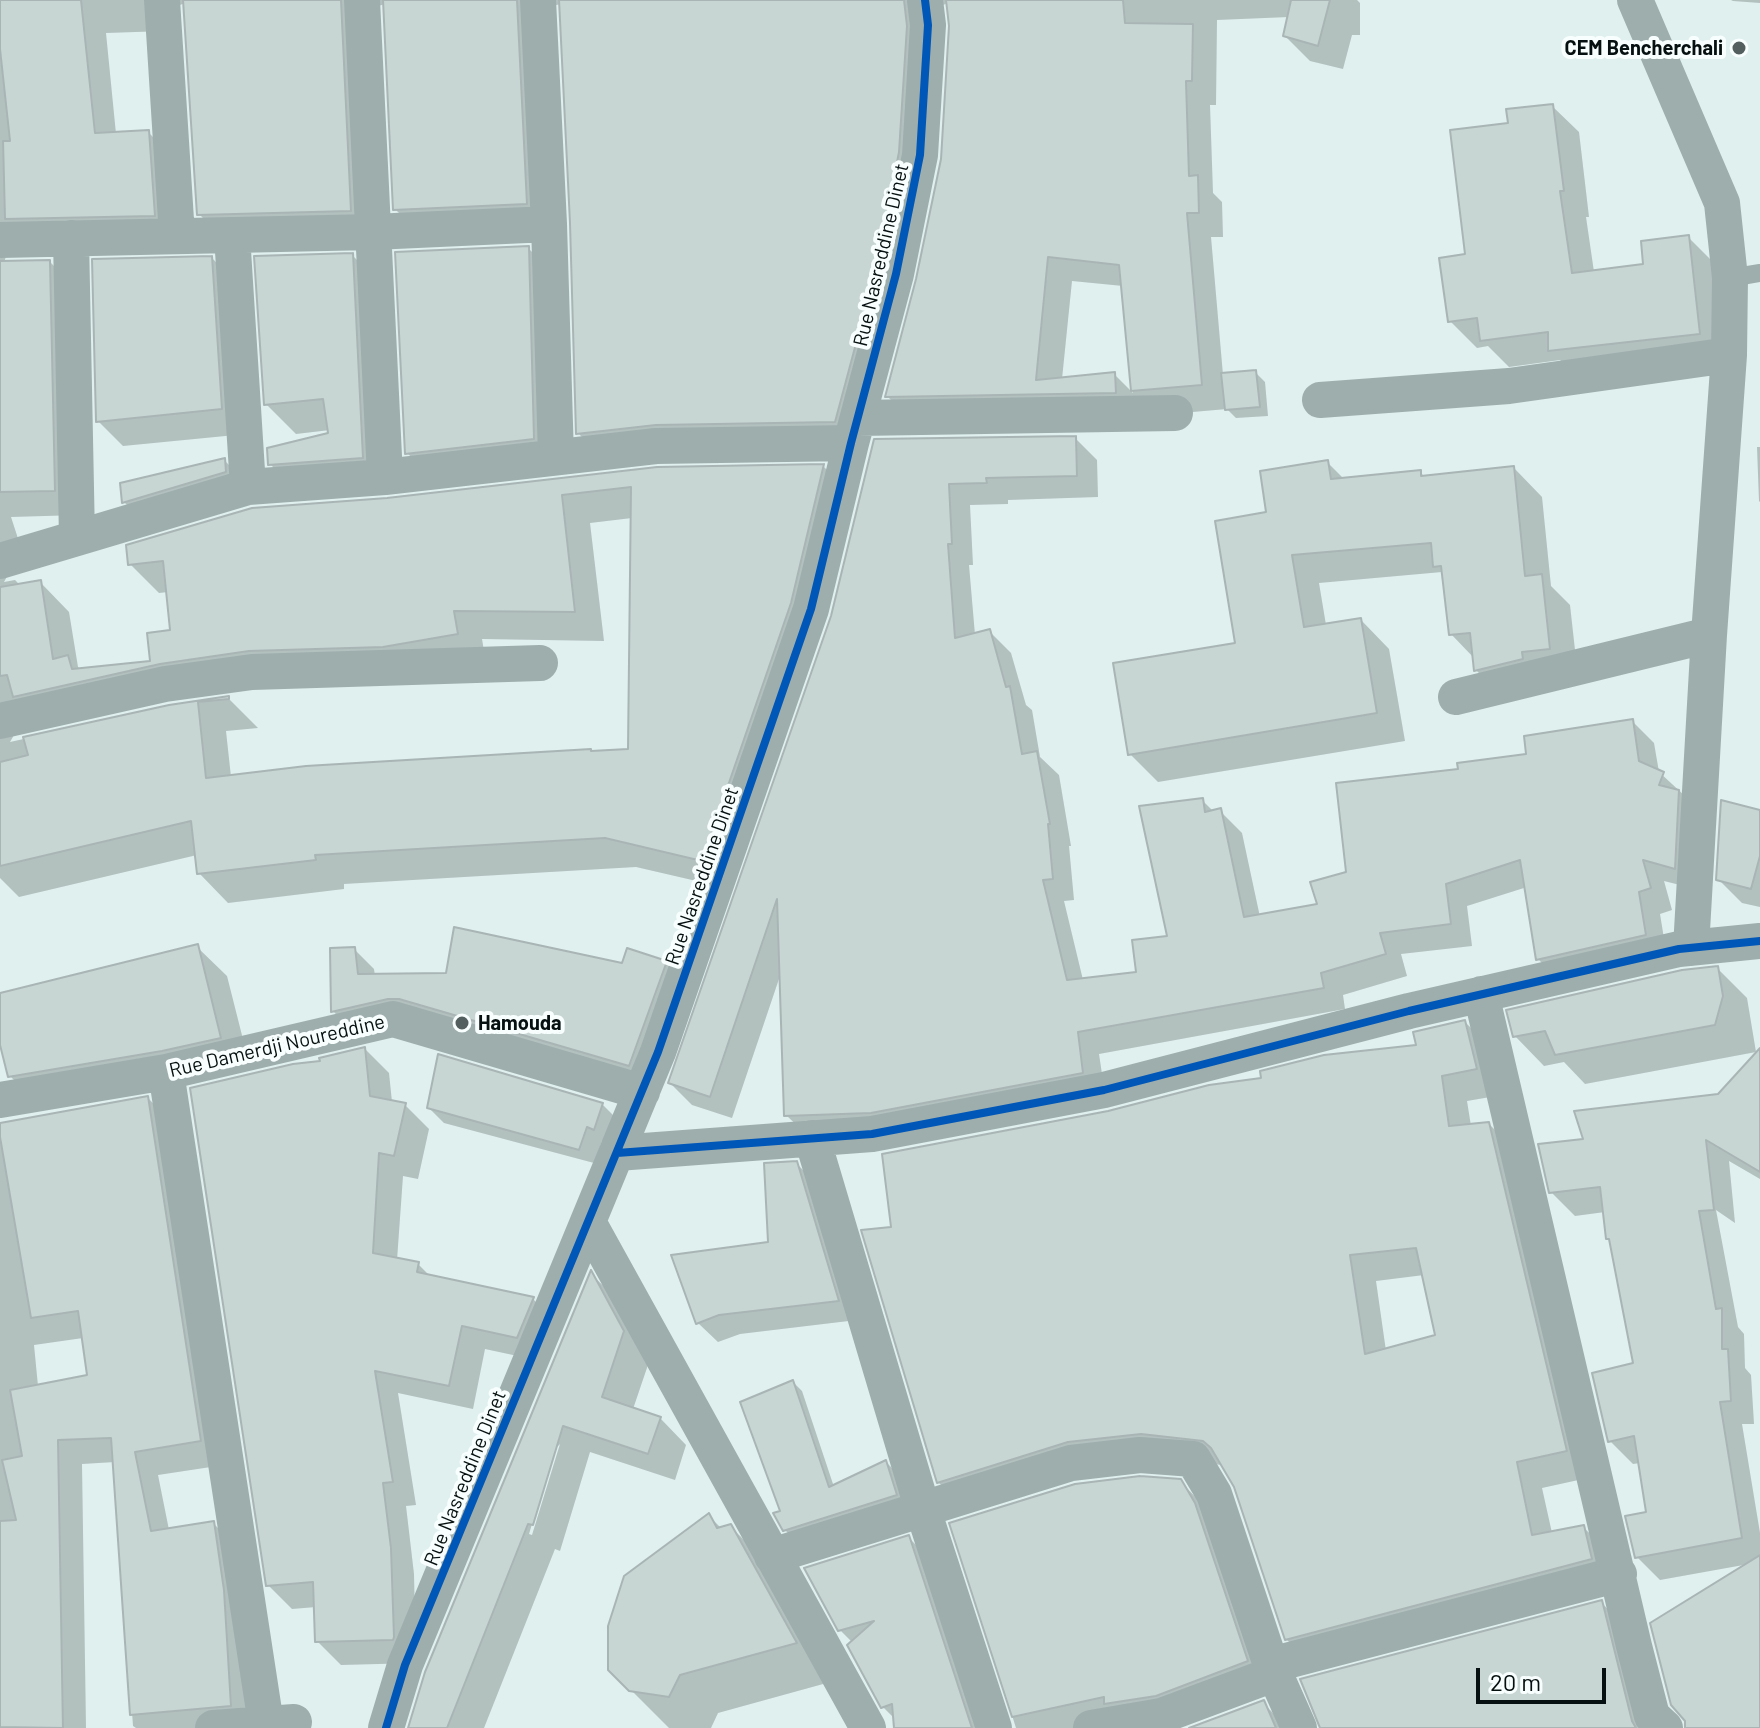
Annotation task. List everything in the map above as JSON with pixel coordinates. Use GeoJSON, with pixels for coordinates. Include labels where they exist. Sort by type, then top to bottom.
{"type":"FeatureCollection","features":[{"type":"Feature","properties":{"kind":"street"},"geometry":{"type":"LineString","coordinates":[[162,0],[177,236]]}},
{"type":"Feature","properties":{"kind":"street"},"geometry":{"type":"LineString","coordinates":[[362,0],[385,477]]}},
{"type":"Feature","properties":{"kind":"street"},"geometry":{"type":"LineString","coordinates":[[538,0],[556,457]]}},
{"type":"Feature","properties":{"kind":"street","name":"Rue Nasreddine Dinet"},"geometry":{"type":"LineString","coordinates":[[386,1728],[405,1665],[658,1052],[811,609],[896,274],[920,155],[928,25],[925,0]]}},
{"type":"Feature","properties":{"kind":"street"},"geometry":{"type":"LineString","coordinates":[[1635,0],[1722,203],[1745,275],[1729,355],[1691,948]]}},
{"type":"Feature","properties":{"kind":"street"},"geometry":{"type":"LineString","coordinates":[[0,240],[373,232],[549,224]]}},
{"type":"Feature","properties":{"kind":"street"},"geometry":{"type":"LineString","coordinates":[[232,235],[248,487]]}},
{"type":"Feature","properties":{"kind":"street"},"geometry":{"type":"LineString","coordinates":[[71,238],[77,538]]}},
{"type":"Feature","properties":{"kind":"street"},"geometry":{"type":"LineString","coordinates":[[1320,400],[1509,386],[1729,355]]}},
{"type":"Feature","properties":{"kind":"street"},"geometry":{"type":"LineString","coordinates":[[0,561],[248,487],[385,477],[656,446],[854,431],[1175,413]]}},
{"type":"Feature","properties":{"kind":"street"},"geometry":{"type":"LineString","coordinates":[[1456,697],[1709,635]]}},
{"type":"Feature","properties":{"kind":"street"},"geometry":{"type":"LineString","coordinates":[[0,721],[165,684],[252,672],[540,663]]}},
{"type":"Feature","properties":{"kind":"street"},"geometry":{"type":"LineString","coordinates":[[617,1153],[872,1134],[1104,1090],[1481,994],[1691,948],[1760,941]]}},
{"type":"Feature","properties":{"kind":"street"},"geometry":{"type":"LineString","coordinates":[[1481,994],[1634,1646],[1652,1716],[1665,1728]]}},
{"type":"Feature","properties":{"kind":"street","name":"Rue Damerdji Noureddine"},"geometry":{"type":"LineString","coordinates":[[0,1100],[166,1072],[393,1019],[642,1092]]}},
{"type":"Feature","properties":{"kind":"street"},"geometry":{"type":"LineString","coordinates":[[166,1072],[280,1723],[213,1728]]}},
{"type":"Feature","properties":{"kind":"street"},"geometry":{"type":"LineString","coordinates":[[812,1138],[922,1507],[994,1728]]}},
{"type":"Feature","properties":{"kind":"street"},"geometry":{"type":"LineString","coordinates":[[588,1222],[868,1728]]}},
{"type":"Feature","properties":{"kind":"street"},"geometry":{"type":"LineString","coordinates":[[772,1556],[1071,1463],[1140,1455],[1193,1459],[1214,1494],[1272,1669],[1299,1728]]}},
{"type":"Feature","properties":{"kind":"street"},"geometry":{"type":"LineString","coordinates":[[1091,1728],[1161,1716],[1272,1669],[1619,1574]]}},
{"type":"Feature","properties":{"kind":"building"},"geometry":{"type":"Polygon","coordinates":[[[0,0],[81,0],[95,133],[149,130],[155,216],[5,219],[3,141],[10,141],[0,49],[0,0]]]}},
{"type":"Feature","properties":{"kind":"building"},"geometry":{"type":"Polygon","coordinates":[[[183,0],[341,0],[351,211],[197,215],[183,0]]]}},
{"type":"Feature","properties":{"kind":"building"},"geometry":{"type":"Polygon","coordinates":[[[383,0],[517,0],[527,204],[393,210],[383,0]]]}},
{"type":"Feature","properties":{"kind":"building"},"geometry":{"type":"Polygon","coordinates":[[[559,0],[904,0],[907,26],[899,152],[876,269],[835,422],[656,425],[576,434],[559,0]]]}},
{"type":"Feature","properties":{"kind":"building"},"geometry":{"type":"Polygon","coordinates":[[[946,0],[1123,0],[1125,23],[1193,24],[1192,81],[1186,81],[1189,176],[1198,175],[1199,213],[1187,213],[1202,385],[1131,391],[1119,265],[1048,257],[1036,380],[1115,372],[1116,393],[885,397],[916,279],[941,159],[949,26],[946,0]]]}},
{"type":"Feature","properties":{"kind":"building"},"geometry":{"type":"Polygon","coordinates":[[[1291,0],[1330,0],[1318,46],[1283,36],[1291,0]]]}},
{"type":"Feature","properties":{"kind":"building"},"geometry":{"type":"Polygon","coordinates":[[[1553,104],[1564,191],[1560,191],[1572,273],[1643,264],[1641,241],[1689,235],[1700,334],[1548,351],[1548,332],[1480,341],[1477,318],[1448,322],[1439,258],[1465,254],[1450,130],[1508,123],[1506,109],[1553,104]]]}},
{"type":"Feature","properties":{"kind":"building"},"geometry":{"type":"Polygon","coordinates":[[[529,246],[534,439],[405,454],[395,252],[529,246]]]}},
{"type":"Feature","properties":{"kind":"building"},"geometry":{"type":"Polygon","coordinates":[[[353,253],[363,458],[268,465],[267,448],[328,433],[323,399],[264,405],[254,256],[353,253]]]}},
{"type":"Feature","properties":{"kind":"building"},"geometry":{"type":"Polygon","coordinates":[[[212,256],[222,409],[96,422],[92,259],[212,256]]]}},
{"type":"Feature","properties":{"kind":"building"},"geometry":{"type":"Polygon","coordinates":[[[50,260],[55,491],[0,492],[0,261],[50,260]]]}},
{"type":"Feature","properties":{"kind":"building"},"geometry":{"type":"Polygon","coordinates":[[[1256,370],[1260,407],[1225,410],[1221,373],[1256,370]]]}},
{"type":"Feature","properties":{"kind":"building"},"geometry":{"type":"Polygon","coordinates":[[[1076,436],[1077,476],[986,478],[987,483],[949,484],[952,544],[948,544],[955,638],[990,629],[1006,687],[1010,686],[1022,754],[1037,751],[1050,824],[1053,879],[1043,880],[1067,980],[1136,972],[1132,940],[1167,936],[1139,806],[1203,798],[1205,812],[1221,808],[1244,917],[1317,904],[1310,882],[1346,872],[1336,783],[1458,769],[1457,763],[1526,754],[1524,736],[1633,719],[1639,761],[1664,772],[1659,785],[1679,790],[1675,869],[1643,860],[1651,888],[1639,892],[1646,935],[1536,960],[1520,860],[1446,884],[1451,924],[1380,933],[1386,954],[1321,973],[1324,988],[1078,1032],[1083,1073],[871,1113],[784,1116],[777,899],[710,1097],[668,1083],[831,616],[874,439],[1076,436]]]}},
{"type":"Feature","properties":{"kind":"building"},"geometry":{"type":"Polygon","coordinates":[[[225,458],[226,472],[122,503],[120,483],[225,458]]]}},
{"type":"Feature","properties":{"kind":"building"},"geometry":{"type":"Polygon","coordinates":[[[1328,460],[1331,479],[1421,470],[1421,476],[1514,466],[1525,576],[1542,574],[1550,649],[1522,652],[1523,659],[1474,671],[1470,633],[1449,635],[1441,566],[1433,567],[1431,543],[1292,555],[1304,627],[1361,618],[1377,713],[1128,755],[1113,663],[1235,643],[1215,521],[1266,512],[1260,471],[1328,460]]]}},
{"type":"Feature","properties":{"kind":"building"},"geometry":{"type":"Polygon","coordinates":[[[824,464],[791,603],[702,861],[605,838],[315,855],[316,860],[197,874],[191,821],[0,866],[0,762],[28,755],[23,737],[169,705],[229,696],[229,699],[198,702],[206,778],[306,766],[628,749],[631,487],[562,495],[575,612],[454,611],[458,634],[383,647],[249,651],[160,664],[13,697],[7,675],[0,676],[0,587],[41,580],[53,659],[68,655],[72,669],[150,661],[147,633],[170,630],[163,561],[128,565],[126,545],[252,508],[387,498],[657,467],[824,464]]]}},
{"type":"Feature","properties":{"kind":"building"},"geometry":{"type":"Polygon","coordinates":[[[1721,800],[1760,810],[1760,856],[1751,889],[1716,880],[1721,800]]]}},
{"type":"Feature","properties":{"kind":"building"},"geometry":{"type":"Polygon","coordinates":[[[454,927],[622,963],[627,948],[667,961],[629,1066],[399,999],[331,1012],[330,948],[355,947],[358,974],[446,973],[454,927]]]}},
{"type":"Feature","properties":{"kind":"building"},"geometry":{"type":"Polygon","coordinates":[[[198,944],[221,1038],[8,1077],[0,1045],[0,993],[198,944]]]}},
{"type":"Feature","properties":{"kind":"building"},"geometry":{"type":"Polygon","coordinates":[[[1718,966],[1723,996],[1715,1025],[1555,1055],[1545,1031],[1513,1037],[1506,1010],[1682,970],[1718,966]]]}},
{"type":"Feature","properties":{"kind":"building"},"geometry":{"type":"Polygon","coordinates":[[[1465,1020],[1477,1069],[1442,1076],[1449,1126],[1489,1122],[1567,1451],[1517,1462],[1532,1535],[1584,1525],[1592,1559],[1285,1640],[1234,1487],[1211,1448],[1203,1441],[1141,1434],[1068,1442],[937,1483],[861,1230],[891,1227],[882,1154],[1108,1111],[1209,1085],[1261,1078],[1260,1071],[1324,1055],[1416,1045],[1413,1032],[1465,1020]],[[1416,1248],[1350,1255],[1365,1354],[1435,1335],[1416,1248]]]}},
{"type":"Feature","properties":{"kind":"building"},"geometry":{"type":"Polygon","coordinates":[[[365,1047],[370,1096],[406,1103],[394,1156],[379,1153],[373,1253],[419,1262],[417,1272],[534,1297],[517,1338],[462,1326],[449,1386],[375,1371],[393,1482],[383,1483],[391,1548],[394,1637],[393,1640],[315,1642],[313,1582],[266,1586],[190,1088],[293,1064],[320,1061],[319,1058],[365,1047]]]}},
{"type":"Feature","properties":{"kind":"building"},"geometry":{"type":"Polygon","coordinates":[[[1760,1048],[1760,1172],[1706,1140],[1714,1210],[1699,1211],[1716,1309],[1722,1308],[1722,1349],[1728,1349],[1731,1401],[1720,1402],[1742,1538],[1635,1558],[1625,1516],[1646,1512],[1634,1436],[1608,1442],[1592,1373],[1633,1363],[1609,1239],[1606,1239],[1600,1187],[1549,1193],[1538,1144],[1583,1139],[1574,1111],[1718,1094],[1760,1048]]]}},
{"type":"Feature","properties":{"kind":"building"},"geometry":{"type":"Polygon","coordinates":[[[438,1054],[603,1103],[594,1130],[587,1127],[579,1150],[427,1108],[438,1054]]]}},
{"type":"Feature","properties":{"kind":"building"},"geometry":{"type":"Polygon","coordinates":[[[148,1096],[201,1441],[135,1452],[151,1531],[214,1521],[224,1590],[231,1706],[130,1715],[111,1438],[58,1440],[63,1728],[0,1727],[0,1521],[16,1520],[2,1460],[22,1456],[10,1390],[87,1375],[78,1311],[31,1318],[0,1123],[148,1096]]]}},
{"type":"Feature","properties":{"kind":"building"},"geometry":{"type":"Polygon","coordinates":[[[797,1161],[839,1301],[719,1315],[696,1324],[671,1255],[768,1242],[764,1163],[797,1161]]]}},
{"type":"Feature","properties":{"kind":"building"},"geometry":{"type":"Polygon","coordinates":[[[591,1270],[624,1331],[602,1397],[661,1417],[648,1454],[563,1426],[533,1525],[528,1524],[447,1728],[408,1728],[425,1672],[591,1270]]]}},
{"type":"Feature","properties":{"kind":"building"},"geometry":{"type":"Polygon","coordinates":[[[793,1380],[829,1487],[886,1460],[897,1495],[783,1531],[773,1513],[780,1511],[740,1402],[793,1380]]]}},
{"type":"Feature","properties":{"kind":"building"},"geometry":{"type":"Polygon","coordinates":[[[1140,1476],[1181,1479],[1195,1503],[1248,1661],[1156,1696],[1104,1704],[1104,1697],[1012,1717],[949,1523],[1075,1484],[1140,1476]]]}},
{"type":"Feature","properties":{"kind":"building"},"geometry":{"type":"Polygon","coordinates":[[[709,1513],[717,1528],[731,1524],[797,1643],[680,1675],[669,1697],[629,1691],[608,1670],[608,1626],[624,1576],[709,1513]]]}},
{"type":"Feature","properties":{"kind":"building"},"geometry":{"type":"Polygon","coordinates":[[[909,1535],[972,1728],[894,1728],[892,1704],[881,1708],[847,1645],[874,1621],[838,1631],[804,1568],[909,1535]]]}},
{"type":"Feature","properties":{"kind":"building"},"geometry":{"type":"Polygon","coordinates":[[[1760,1555],[1760,1728],[1685,1728],[1685,1721],[1671,1705],[1650,1623],[1760,1555]]]}},
{"type":"Feature","properties":{"kind":"building"},"geometry":{"type":"Polygon","coordinates":[[[1602,1600],[1636,1728],[1320,1728],[1300,1679],[1602,1600]]]}},
{"type":"Feature","properties":{"kind":"building"},"geometry":{"type":"Polygon","coordinates":[[[1264,1700],[1276,1728],[1189,1728],[1264,1700]]]}},
{"type":"Feature","properties":{"kind":"cycle path"},"geometry":{"type":"LineString","coordinates":[[386,1728],[405,1665],[658,1052],[811,609],[896,274],[920,155],[928,25],[925,0]]}},
{"type":"Feature","properties":{"kind":"cycle path"},"geometry":{"type":"LineString","coordinates":[[617,1153],[872,1134],[1104,1090],[1409,1011],[1679,949],[1760,941]]}},
{"type":"Feature","properties":{"kind":"place","name":"CEM Bencherchali"},"geometry":{"type":"Point","coordinates":[1739,48]}},
{"type":"Feature","properties":{"kind":"place","name":"Hamouda"},"geometry":{"type":"Point","coordinates":[462,1023]}}]}
